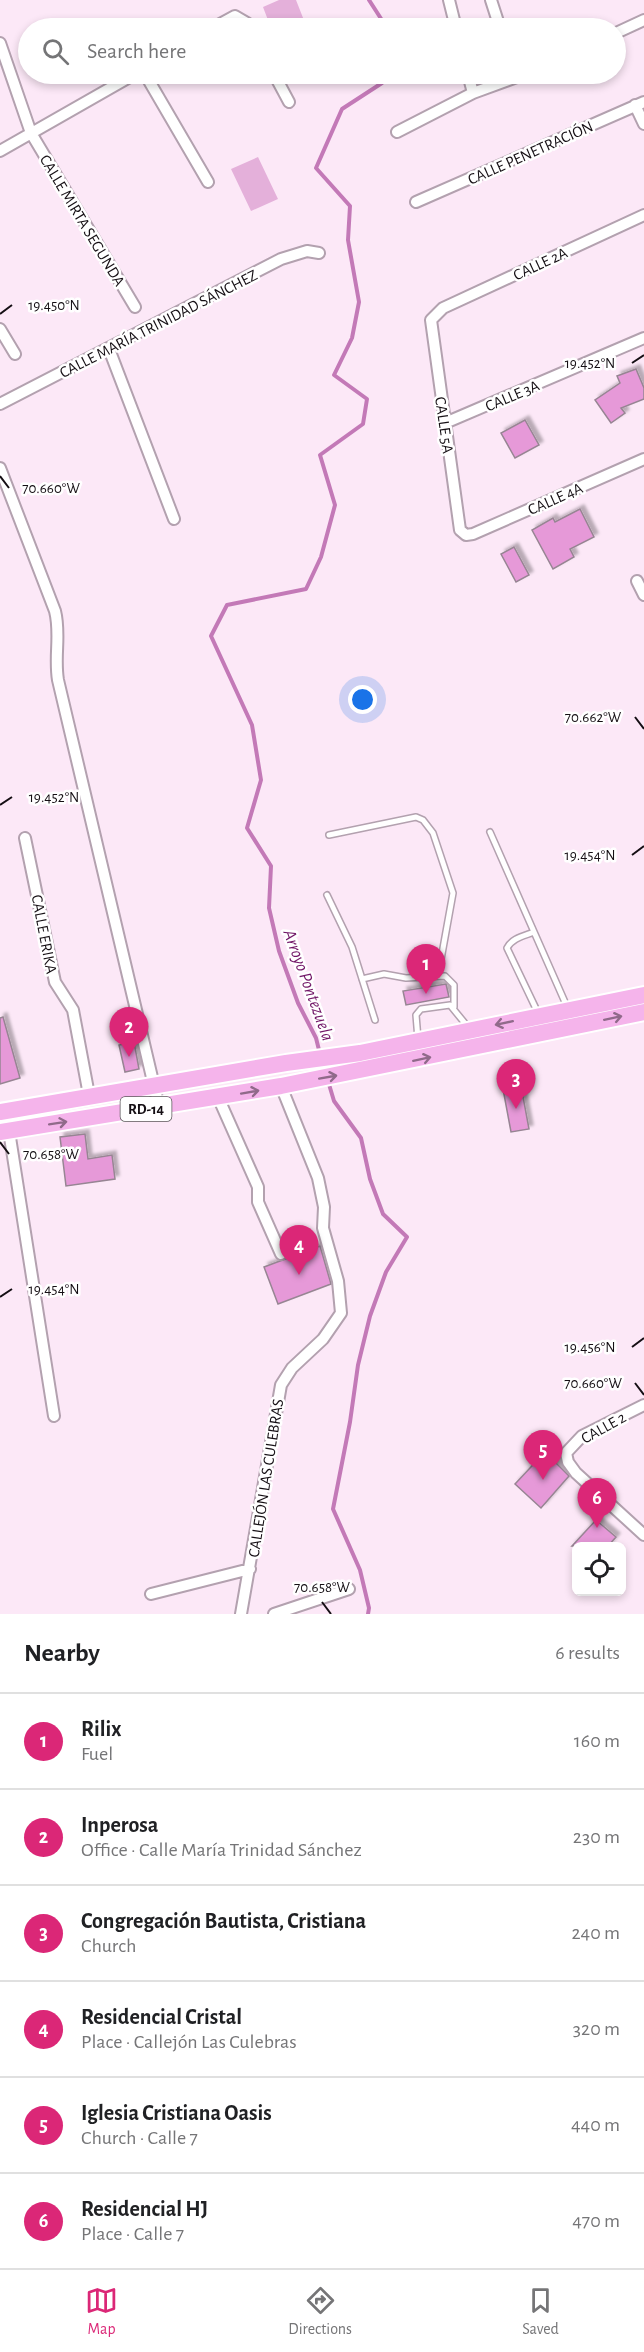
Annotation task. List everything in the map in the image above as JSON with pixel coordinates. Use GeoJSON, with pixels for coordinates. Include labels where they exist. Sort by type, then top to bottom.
{"type":"FeatureCollection","features":[{"type":"Feature","properties":{"kind":"main road","name":"RD-14"},"geometry":{"type":"LineString","coordinates":[[0,1112],[89,1095],[360,1053],[644,996]]}},
{"type":"Feature","properties":{"kind":"main road","name":"RD-14"},"geometry":{"type":"LineString","coordinates":[[4,1132],[286,1085],[644,1012]]}},
{"type":"Feature","properties":{"kind":"street"},"geometry":{"type":"LineString","coordinates":[[449,0],[454,18]]}},
{"type":"Feature","properties":{"kind":"street"},"geometry":{"type":"LineString","coordinates":[[491,0],[497,18]]}},
{"type":"Feature","properties":{"kind":"street"},"geometry":{"type":"LineString","coordinates":[[626,28],[644,20]]}},
{"type":"Feature","properties":{"kind":"street","name":"CALLE MIRTA SEGUNDA"},"geometry":{"type":"LineString","coordinates":[[0,43],[31,133],[135,307]]}},
{"type":"Feature","properties":{"kind":"street"},"geometry":{"type":"LineString","coordinates":[[0,151],[117,84]]}},
{"type":"Feature","properties":{"kind":"street"},"geometry":{"type":"LineString","coordinates":[[151,84],[208,182]]}},
{"type":"Feature","properties":{"kind":"street"},"geometry":{"type":"LineString","coordinates":[[279,84],[289,102]]}},
{"type":"Feature","properties":{"kind":"street"},"geometry":{"type":"LineString","coordinates":[[471,84],[473,93]]}},
{"type":"Feature","properties":{"kind":"street"},"geometry":{"type":"LineString","coordinates":[[397,132],[496,84]]}},
{"type":"Feature","properties":{"kind":"street"},"geometry":{"type":"LineString","coordinates":[[640,104],[644,124]]}},
{"type":"Feature","properties":{"kind":"street","name":"CALLE PENETRACIÓN"},"geometry":{"type":"LineString","coordinates":[[416,202],[640,104]]}},
{"type":"Feature","properties":{"kind":"street","name":"CALLE 2A"},"geometry":{"type":"LineString","coordinates":[[436,313],[644,215]]}},
{"type":"Feature","properties":{"kind":"street","name":"CALLE MARÍA TRINIDAD SÁNCHEZ"},"geometry":{"type":"LineString","coordinates":[[0,405],[281,259],[307,251],[319,253]]}},
{"type":"Feature","properties":{"kind":"street","name":"CALLE 5A"},"geometry":{"type":"LineString","coordinates":[[436,313],[431,320],[460,530],[465,535]]}},
{"type":"Feature","properties":{"kind":"street"},"geometry":{"type":"LineString","coordinates":[[0,329],[15,354]]}},
{"type":"Feature","properties":{"kind":"street","name":"CALLE 3A"},"geometry":{"type":"LineString","coordinates":[[445,423],[644,338]]}},
{"type":"Feature","properties":{"kind":"street"},"geometry":{"type":"LineString","coordinates":[[109,349],[174,519]]}},
{"type":"Feature","properties":{"kind":"street","name":"CALLE 4A"},"geometry":{"type":"LineString","coordinates":[[465,535],[473,534],[644,459]]}},
{"type":"Feature","properties":{"kind":"street"},"geometry":{"type":"LineString","coordinates":[[0,468],[55,611],[58,625],[55,664],[57,680],[159,1107]]}},
{"type":"Feature","properties":{"kind":"street"},"geometry":{"type":"LineString","coordinates":[[637,581],[644,595]]}},
{"type":"Feature","properties":{"kind":"street","name":"CALLE ERIKA"},"geometry":{"type":"LineString","coordinates":[[25,838],[55,982],[73,1011],[89,1095]]}},
{"type":"Feature","properties":{"kind":"street","name":"CALLEJÓN LAS CULEBRAS"},"geometry":{"type":"LineString","coordinates":[[242,1614],[281,1384],[292,1368],[323,1340],[341,1313],[338,1281],[323,1228],[324,1207],[318,1178],[286,1085]]}},
{"type":"Feature","properties":{"kind":"street"},"geometry":{"type":"LineString","coordinates":[[218,1097],[258,1187],[258,1202],[281,1254]]}},
{"type":"Feature","properties":{"kind":"street"},"geometry":{"type":"LineString","coordinates":[[4,1132],[54,1416]]}},
{"type":"Feature","properties":{"kind":"street","name":"CALLE 2"},"geometry":{"type":"LineString","coordinates":[[644,1405],[582,1436],[566,1453],[568,1462],[576,1473],[644,1535]]}},
{"type":"Feature","properties":{"kind":"street"},"geometry":{"type":"LineString","coordinates":[[151,1594],[250,1569]]}},
{"type":"Feature","properties":{"kind":"street"},"geometry":{"type":"LineString","coordinates":[[274,1614],[349,1589]]}},
{"type":"Feature","properties":{"kind":"lane"},"geometry":{"type":"LineString","coordinates":[[329,835],[416,817],[423,820],[433,833],[453,893],[438,976]]}},
{"type":"Feature","properties":{"kind":"lane"},"geometry":{"type":"LineString","coordinates":[[490,832],[569,1011]]}},
{"type":"Feature","properties":{"kind":"lane"},"geometry":{"type":"LineString","coordinates":[[327,896],[352,947],[375,1020]]}},
{"type":"Feature","properties":{"kind":"lane"},"geometry":{"type":"LineString","coordinates":[[534,932],[515,939],[507,948],[540,1016]]}},
{"type":"Feature","properties":{"kind":"lane"},"geometry":{"type":"LineString","coordinates":[[362,979],[388,974],[406,978],[438,976],[448,978],[454,985],[454,1007],[471,1030]]}},
{"type":"Feature","properties":{"kind":"lane"},"geometry":{"type":"LineString","coordinates":[[418,1041],[416,1017],[419,1010],[445,1005],[454,1007]]}},
{"type":"Feature","properties":{"kind":"shaded area"},"geometry":{"type":"Polygon","coordinates":[[[279,0],[296,0],[303,18],[267,18],[263,7],[279,0]]]}},
{"type":"Feature","properties":{"kind":"shaded area"},"geometry":{"type":"Polygon","coordinates":[[[258,157],[278,199],[251,211],[231,169],[258,157]]]}},
{"type":"Feature","properties":{"kind":"building"},"geometry":{"type":"Polygon","coordinates":[[[636,369],[644,388],[644,399],[621,408],[625,413],[611,423],[595,400],[620,383],[617,376],[636,369]]]}},
{"type":"Feature","properties":{"kind":"building"},"geometry":{"type":"Polygon","coordinates":[[[525,420],[539,445],[515,458],[501,433],[525,420]]]}},
{"type":"Feature","properties":{"kind":"building"},"geometry":{"type":"Polygon","coordinates":[[[580,509],[594,537],[570,549],[574,557],[553,569],[532,530],[553,518],[555,522],[580,509]]]}},
{"type":"Feature","properties":{"kind":"building"},"geometry":{"type":"Polygon","coordinates":[[[514,547],[529,575],[516,582],[501,554],[514,547]]]}},
{"type":"Feature","properties":{"kind":"building"},"geometry":{"type":"Polygon","coordinates":[[[446,984],[449,997],[406,1005],[403,991],[446,984]]]}},
{"type":"Feature","properties":{"kind":"building"},"geometry":{"type":"Polygon","coordinates":[[[3,1017],[20,1078],[0,1084],[0,1018],[3,1017]]]}},
{"type":"Feature","properties":{"kind":"building"},"geometry":{"type":"Polygon","coordinates":[[[134,1042],[139,1069],[125,1072],[119,1045],[134,1042]]]}},
{"type":"Feature","properties":{"kind":"building"},"geometry":{"type":"Polygon","coordinates":[[[521,1086],[529,1129],[511,1132],[503,1089],[521,1086]]]}},
{"type":"Feature","properties":{"kind":"building"},"geometry":{"type":"Polygon","coordinates":[[[85,1134],[88,1159],[112,1155],[115,1179],[66,1186],[60,1137],[85,1134]]]}},
{"type":"Feature","properties":{"kind":"building"},"geometry":{"type":"Polygon","coordinates":[[[320,1246],[331,1284],[278,1304],[264,1267],[320,1246]]]}},
{"type":"Feature","properties":{"kind":"building"},"geometry":{"type":"Polygon","coordinates":[[[545,1452],[569,1476],[541,1508],[515,1484],[545,1452]]]}},
{"type":"Feature","properties":{"kind":"building"},"geometry":{"type":"Polygon","coordinates":[[[596,1520],[616,1537],[612,1542],[576,1542],[596,1520]]]}},
{"type":"Feature","properties":{"kind":"waterway","name":"Arroyo Pontezuela"},"geometry":{"type":"LineString","coordinates":[[369,0],[381,18]]}},
{"type":"Feature","properties":{"kind":"waterway","name":"Arroyo Pontezuela"},"geometry":{"type":"LineString","coordinates":[[320,1054],[316,1038],[298,1003],[279,951],[269,908],[271,866],[247,828],[261,780],[252,725],[211,636],[227,605],[306,589],[321,557],[335,505],[320,455],[363,424],[367,399],[334,375],[352,338],[359,302],[348,240],[350,206],[316,168],[342,109],[380,84]]}},
{"type":"Feature","properties":{"kind":"waterway","name":"Arroyo Pontezuela"},"geometry":{"type":"LineString","coordinates":[[328,1081],[334,1101],[361,1138],[370,1179],[383,1214],[407,1237],[386,1272],[370,1316],[358,1365],[350,1422],[333,1509],[360,1570],[369,1608],[368,1614]]}},
{"type":"Feature","properties":{"kind":"place","name":"Rilix"},"geometry":{"type":"Point","coordinates":[426,994]}},
{"type":"Feature","properties":{"kind":"place","name":"Inperosa"},"geometry":{"type":"Point","coordinates":[129,1057]}},
{"type":"Feature","properties":{"kind":"place","name":"Congregación Bautista, Cristiana"},"geometry":{"type":"Point","coordinates":[516,1109]}},
{"type":"Feature","properties":{"kind":"place","name":"Residencial Cristal"},"geometry":{"type":"Point","coordinates":[299,1275]}},
{"type":"Feature","properties":{"kind":"place","name":"Iglesia Cristiana Oasis"},"geometry":{"type":"Point","coordinates":[543,1480]}},
{"type":"Feature","properties":{"kind":"place","name":"Residencial HJ"},"geometry":{"type":"Point","coordinates":[597,1528]}}]}
